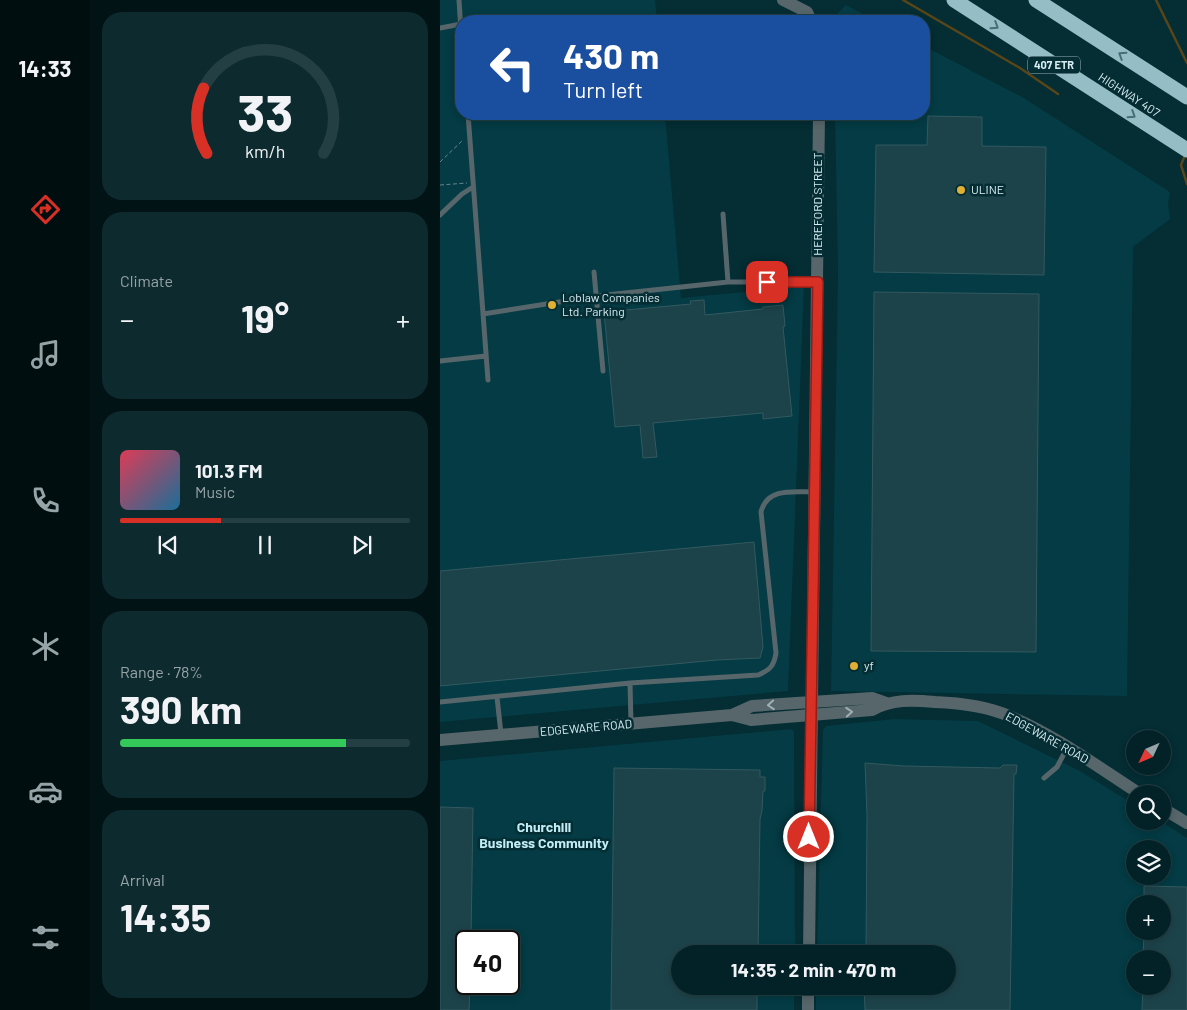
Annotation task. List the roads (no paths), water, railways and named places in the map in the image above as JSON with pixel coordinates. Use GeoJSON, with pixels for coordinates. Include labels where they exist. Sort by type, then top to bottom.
{"type":"FeatureCollection","features":[{"type":"Feature","properties":{"kind":"highway","name":"HIGHWAY 407"},"geometry":{"type":"LineString","coordinates":[[954,0],[1187,150]]}},
{"type":"Feature","properties":{"kind":"highway"},"geometry":{"type":"LineString","coordinates":[[1036,0],[1183,94]]}},
{"type":"Feature","properties":{"kind":"street"},"geometry":{"type":"LineString","coordinates":[[783,0],[807,12],[808,15]]}},
{"type":"Feature","properties":{"kind":"street","name":"HEREFORD STREET"},"geometry":{"type":"LineString","coordinates":[[808,945],[819,120]]}},
{"type":"Feature","properties":{"kind":"street","name":"EDGEWARE ROAD"},"geometry":{"type":"LineString","coordinates":[[440,740],[732,715],[751,720],[812,709],[872,710],[886,703],[921,700],[981,707],[1009,715],[1068,748],[1126,785]]}},
{"type":"Feature","properties":{"kind":"street"},"geometry":{"type":"LineString","coordinates":[[1171,813],[1187,823]]}},
{"type":"Feature","properties":{"kind":"street"},"geometry":{"type":"LineString","coordinates":[[808,995],[808,1010]]}},
{"type":"Feature","properties":{"kind":"lane"},"geometry":{"type":"LineString","coordinates":[[459,0],[460,15]]}},
{"type":"Feature","properties":{"kind":"lane"},"geometry":{"type":"LineString","coordinates":[[440,28],[455,25]]}},
{"type":"Feature","properties":{"kind":"lane"},"geometry":{"type":"LineString","coordinates":[[468,120],[488,380]]}},
{"type":"Feature","properties":{"kind":"lane"},"geometry":{"type":"LineString","coordinates":[[440,215],[473,184]]}},
{"type":"Feature","properties":{"kind":"lane"},"geometry":{"type":"LineString","coordinates":[[723,214],[728,282]]}},
{"type":"Feature","properties":{"kind":"lane"},"geometry":{"type":"LineString","coordinates":[[594,272],[603,371]]}},
{"type":"Feature","properties":{"kind":"lane"},"geometry":{"type":"LineString","coordinates":[[483,314],[597,296],[728,282],[818,282]]}},
{"type":"Feature","properties":{"kind":"lane"},"geometry":{"type":"LineString","coordinates":[[440,361],[486,356]]}},
{"type":"Feature","properties":{"kind":"lane"},"geometry":{"type":"LineString","coordinates":[[440,702],[630,683],[758,675],[767,671],[774,664],[776,653],[760,512],[763,503],[768,497],[780,492],[814,492]]}},
{"type":"Feature","properties":{"kind":"lane"},"geometry":{"type":"LineString","coordinates":[[630,683],[630,724]]}},
{"type":"Feature","properties":{"kind":"lane"},"geometry":{"type":"LineString","coordinates":[[497,697],[501,735]]}},
{"type":"Feature","properties":{"kind":"lane"},"geometry":{"type":"LineString","coordinates":[[1044,778],[1057,767],[1068,748]]}},
{"type":"Feature","properties":{"kind":"waterway"},"geometry":{"type":"LineString","coordinates":[[903,0],[929,15]]}},
{"type":"Feature","properties":{"kind":"waterway"},"geometry":{"type":"LineString","coordinates":[[1156,0],[1187,63]]}},
{"type":"Feature","properties":{"kind":"waterway"},"geometry":{"type":"LineString","coordinates":[[930,16],[1020,68],[1058,94]]}},
{"type":"Feature","properties":{"kind":"waterway"},"geometry":{"type":"LineString","coordinates":[[1185,155],[1181,165],[1187,184]]}},
{"type":"Feature","properties":{"kind":"place","name":"ULINE"},"geometry":{"type":"Point","coordinates":[961,190]}},
{"type":"Feature","properties":{"kind":"place","name":"Loblaw Companies Ltd. Parking"},"geometry":{"type":"Point","coordinates":[552,305]}},
{"type":"Feature","properties":{"kind":"place","name":"yf"},"geometry":{"type":"Point","coordinates":[854,666]}},
{"type":"Feature","properties":{"kind":"district","name":"Churchill Business Community"},"geometry":{"type":"Point","coordinates":[544,836]}}]}
